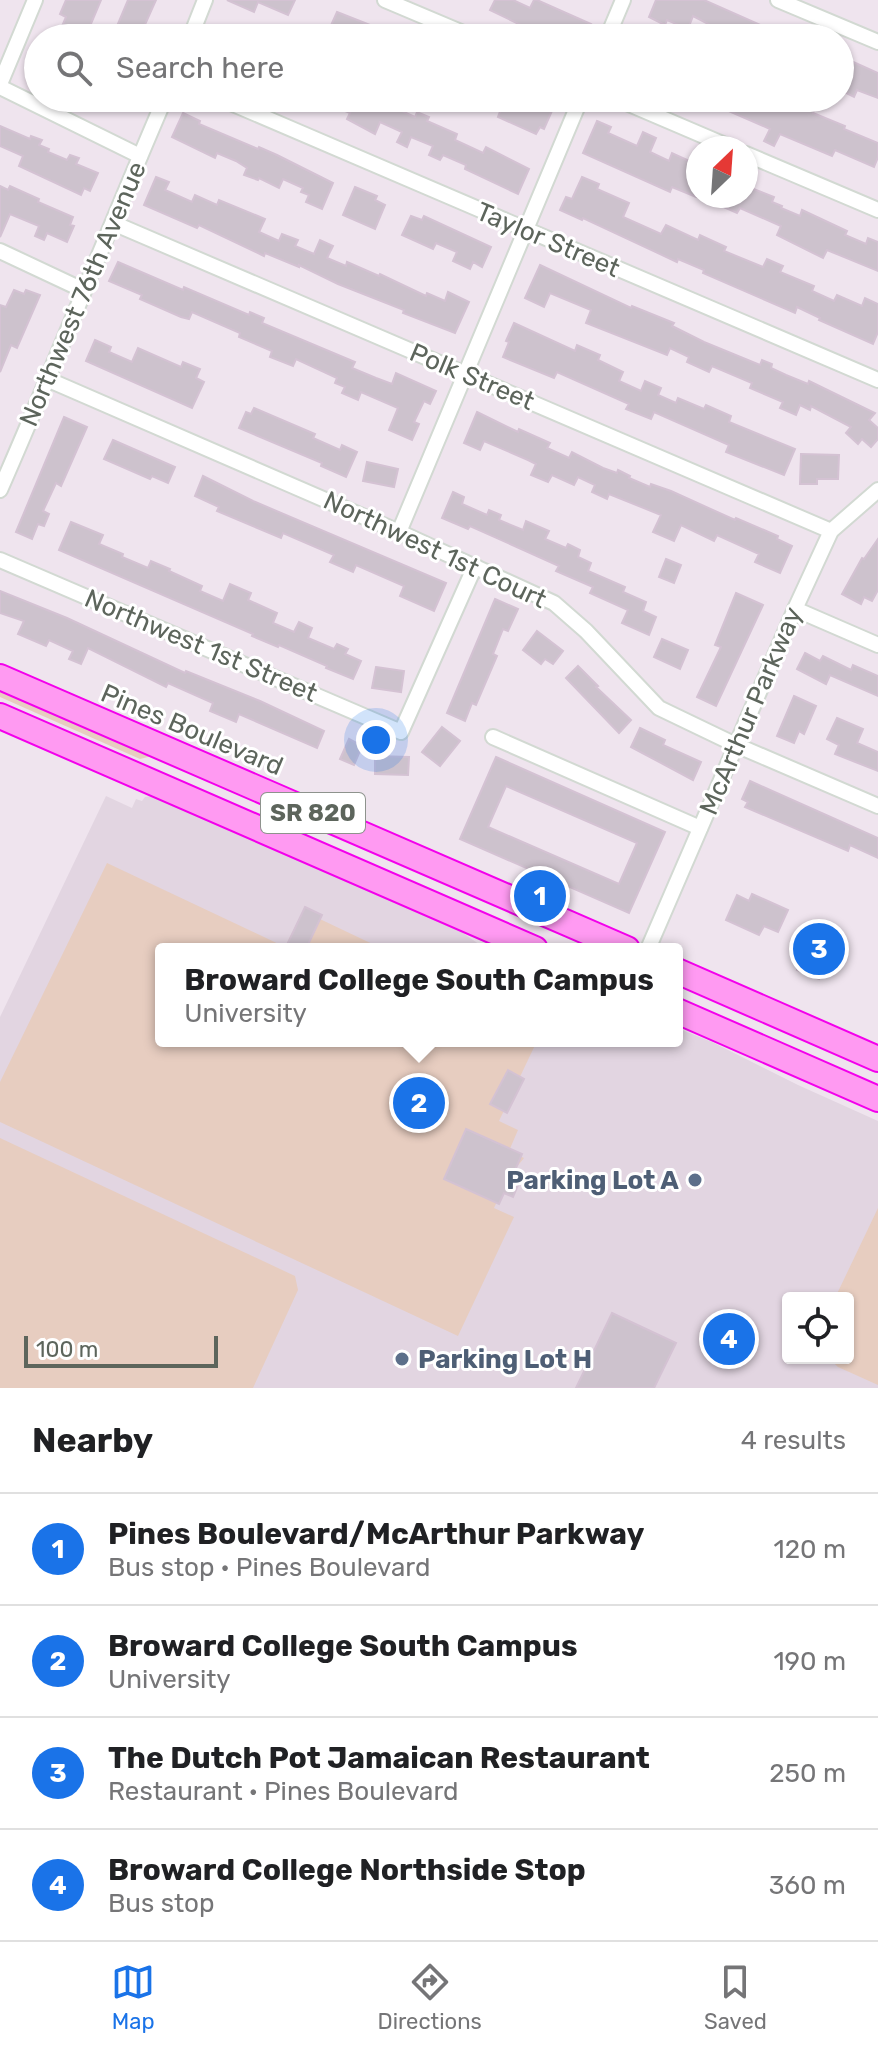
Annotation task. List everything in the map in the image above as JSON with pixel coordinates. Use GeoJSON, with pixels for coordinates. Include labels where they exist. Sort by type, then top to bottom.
{"type":"FeatureCollection","features":[{"type":"Feature","properties":{"kind":"highway","name":"Pines Boulevard"},"geometry":{"type":"LineString","coordinates":[[0,677],[613,943]]}},
{"type":"Feature","properties":{"kind":"highway","name":"SR 820"},"geometry":{"type":"LineString","coordinates":[[0,716],[521,943]]}},
{"type":"Feature","properties":{"kind":"highway"},"geometry":{"type":"LineString","coordinates":[[683,974],[878,1059]]}},
{"type":"Feature","properties":{"kind":"highway"},"geometry":{"type":"LineString","coordinates":[[683,1014],[878,1099]]}},
{"type":"Feature","properties":{"kind":"street"},"geometry":{"type":"LineString","coordinates":[[25,24],[35,0]]}},
{"type":"Feature","properties":{"kind":"street"},"geometry":{"type":"LineString","coordinates":[[196,24],[205,0]]}},
{"type":"Feature","properties":{"kind":"street"},"geometry":{"type":"LineString","coordinates":[[385,0],[442,24]]}},
{"type":"Feature","properties":{"kind":"street"},"geometry":{"type":"LineString","coordinates":[[613,24],[623,0]]}},
{"type":"Feature","properties":{"kind":"street"},"geometry":{"type":"LineString","coordinates":[[778,0],[835,24]]}},
{"type":"Feature","properties":{"kind":"street"},"geometry":{"type":"LineString","coordinates":[[24,27],[0,85],[24,97]]}},
{"type":"Feature","properties":{"kind":"street"},"geometry":{"type":"LineString","coordinates":[[854,32],[878,42]]}},
{"type":"Feature","properties":{"kind":"street"},"geometry":{"type":"LineString","coordinates":[[53,112],[140,156]]}},
{"type":"Feature","properties":{"kind":"street","name":"Northwest 76th Avenue"},"geometry":{"type":"LineString","coordinates":[[0,490],[49,380],[83,290],[159,112]]}},
{"type":"Feature","properties":{"kind":"street","name":"Taylor Street"},"geometry":{"type":"LineString","coordinates":[[251,112],[878,380]]}},
{"type":"Feature","properties":{"kind":"street"},"geometry":{"type":"LineString","coordinates":[[399,532],[575,112]]}},
{"type":"Feature","properties":{"kind":"street"},"geometry":{"type":"LineString","coordinates":[[648,112],[704,136]]}},
{"type":"Feature","properties":{"kind":"street"},"geometry":{"type":"LineString","coordinates":[[758,159],[878,210]]}},
{"type":"Feature","properties":{"kind":"street","name":"Polk Street"},"geometry":{"type":"LineString","coordinates":[[113,223],[831,531]]}},
{"type":"Feature","properties":{"kind":"street"},"geometry":{"type":"LineString","coordinates":[[0,251],[83,290]]}},
{"type":"Feature","properties":{"kind":"street","name":"Northwest 1st Court"},"geometry":{"type":"LineString","coordinates":[[49,380],[554,603],[586,631],[659,708],[878,806]]}},
{"type":"Feature","properties":{"kind":"street","name":"McArthur Parkway"},"geometry":{"type":"LineString","coordinates":[[651,943],[831,531],[878,490]]}},
{"type":"Feature","properties":{"kind":"street","name":"Northwest 1st Street"},"geometry":{"type":"LineString","coordinates":[[0,560],[401,732],[475,566]]}},
{"type":"Feature","properties":{"kind":"street"},"geometry":{"type":"LineString","coordinates":[[795,609],[878,645]]}},
{"type":"Feature","properties":{"kind":"street"},"geometry":{"type":"LineString","coordinates":[[493,737],[700,828]]}},
{"type":"Feature","properties":{"kind":"shaded area"},"geometry":{"type":"Polygon","coordinates":[[[0,686],[156,755],[140,759],[0,697],[0,686]]]}},
{"type":"Feature","properties":{"kind":"shaded area"},"geometry":{"type":"Polygon","coordinates":[[[106,796],[132,808],[136,799],[142,801],[151,796],[460,931],[477,943],[155,943],[155,1047],[683,1047],[683,1030],[878,1121],[878,1388],[0,1388],[0,1017],[106,796]]]}},
{"type":"Feature","properties":{"kind":"shaded area"},"geometry":{"type":"Polygon","coordinates":[[[107,863],[277,943],[155,943],[155,1047],[534,1047],[499,1121],[518,1130],[509,1151],[524,1158],[507,1179],[494,1208],[514,1217],[458,1336],[0,1122],[0,1082],[107,863]]]}},
{"type":"Feature","properties":{"kind":"shaded area"},"geometry":{"type":"Polygon","coordinates":[[[303,911],[370,943],[287,943],[303,911]]]}},
{"type":"Feature","properties":{"kind":"shaded area"},"geometry":{"type":"Polygon","coordinates":[[[0,1138],[295,1276],[298,1290],[253,1388],[0,1388],[0,1138]]]}},
{"type":"Feature","properties":{"kind":"shaded area"},"geometry":{"type":"Polygon","coordinates":[[[878,1208],[878,1385],[835,1364],[854,1364],[854,1292],[838,1292],[878,1208]]]}},
{"type":"Feature","properties":{"kind":"building"},"geometry":{"type":"Polygon","coordinates":[[[66,0],[101,0],[91,24],[63,24],[66,17],[60,14],[66,0]]]}},
{"type":"Feature","properties":{"kind":"building"},"geometry":{"type":"Polygon","coordinates":[[[128,0],[156,0],[145,24],[118,24],[128,0]]]}},
{"type":"Feature","properties":{"kind":"building"},"geometry":{"type":"Polygon","coordinates":[[[227,0],[295,0],[288,15],[258,2],[254,12],[227,0]]]}},
{"type":"Feature","properties":{"kind":"building"},"geometry":{"type":"Polygon","coordinates":[[[495,0],[513,0],[530,8],[537,0],[591,24],[519,24],[490,10],[495,0]]]}},
{"type":"Feature","properties":{"kind":"building"},"geometry":{"type":"Polygon","coordinates":[[[656,0],[704,0],[758,24],[708,24],[693,16],[690,24],[667,20],[663,24],[649,17],[656,0]]]}},
{"type":"Feature","properties":{"kind":"building"},"geometry":{"type":"Polygon","coordinates":[[[337,12],[367,24],[332,24],[337,12]]]}},
{"type":"Feature","properties":{"kind":"building"},"geometry":{"type":"Polygon","coordinates":[[[854,62],[878,73],[878,98],[857,90],[854,97],[854,62]]]}},
{"type":"Feature","properties":{"kind":"building"},"geometry":{"type":"Polygon","coordinates":[[[348,112],[404,112],[415,117],[417,112],[429,117],[427,121],[457,134],[455,140],[483,153],[486,147],[529,169],[518,194],[465,169],[466,165],[443,155],[440,160],[429,155],[433,146],[411,137],[407,147],[397,142],[402,132],[380,122],[375,134],[347,119],[350,113],[348,112]]]}},
{"type":"Feature","properties":{"kind":"building"},"geometry":{"type":"Polygon","coordinates":[[[500,112],[551,112],[544,129],[540,127],[536,134],[498,117],[500,112]]]}},
{"type":"Feature","properties":{"kind":"building"},"geometry":{"type":"Polygon","coordinates":[[[731,112],[813,112],[878,143],[878,157],[874,167],[835,150],[832,156],[780,134],[774,146],[764,141],[770,129],[731,112]]]}},
{"type":"Feature","properties":{"kind":"building"},"geometry":{"type":"Polygon","coordinates":[[[183,113],[200,121],[199,124],[259,147],[333,183],[322,209],[306,202],[309,195],[301,192],[303,188],[283,179],[279,188],[259,178],[244,175],[247,168],[236,161],[217,153],[215,158],[172,137],[183,113]]]}},
{"type":"Feature","properties":{"kind":"building"},"geometry":{"type":"Polygon","coordinates":[[[597,121],[611,127],[608,133],[637,146],[643,132],[656,138],[650,152],[669,161],[672,153],[686,159],[686,193],[672,187],[670,192],[583,153],[597,121]]]}},
{"type":"Feature","properties":{"kind":"building"},"geometry":{"type":"Polygon","coordinates":[[[0,126],[30,139],[31,136],[42,140],[39,145],[67,160],[70,155],[79,158],[76,164],[98,173],[90,191],[84,188],[81,195],[19,166],[23,156],[0,146],[0,126]]]}},
{"type":"Feature","properties":{"kind":"building"},"geometry":{"type":"Polygon","coordinates":[[[156,177],[169,182],[165,190],[192,202],[195,195],[217,205],[219,200],[265,219],[259,232],[279,241],[282,234],[298,240],[295,246],[314,254],[320,240],[333,246],[327,258],[346,266],[347,262],[380,274],[426,296],[427,293],[445,301],[448,292],[469,302],[455,333],[403,313],[404,310],[299,265],[265,253],[264,256],[199,225],[197,228],[144,205],[156,177]]]}},
{"type":"Feature","properties":{"kind":"building"},"geometry":{"type":"Polygon","coordinates":[[[582,177],[599,184],[597,189],[629,203],[623,217],[661,234],[666,225],[698,240],[700,235],[726,247],[724,251],[763,267],[767,259],[783,266],[780,272],[814,286],[812,291],[834,301],[837,295],[862,306],[865,298],[878,304],[878,332],[873,344],[797,307],[795,313],[703,273],[704,270],[678,259],[677,262],[560,210],[566,197],[572,199],[582,177]]]}},
{"type":"Feature","properties":{"kind":"building"},"geometry":{"type":"Polygon","coordinates":[[[0,186],[8,190],[10,186],[73,217],[70,225],[74,226],[67,242],[47,233],[44,240],[35,236],[39,226],[10,214],[0,237],[0,186]]]}},
{"type":"Feature","properties":{"kind":"building"},"geometry":{"type":"Polygon","coordinates":[[[355,187],[377,196],[375,200],[385,205],[375,229],[343,215],[355,187]]]}},
{"type":"Feature","properties":{"kind":"building"},"geometry":{"type":"Polygon","coordinates":[[[758,191],[774,197],[772,202],[781,208],[800,216],[802,210],[847,231],[845,235],[866,244],[868,238],[878,242],[878,271],[827,250],[823,258],[777,235],[781,226],[740,208],[758,208],[758,191]]]}},
{"type":"Feature","properties":{"kind":"building"},"geometry":{"type":"Polygon","coordinates":[[[411,216],[422,220],[424,216],[491,247],[482,267],[473,262],[470,269],[453,261],[457,252],[436,243],[433,249],[402,235],[411,216]]]}},
{"type":"Feature","properties":{"kind":"building"},"geometry":{"type":"Polygon","coordinates":[[[118,262],[183,290],[184,287],[249,315],[250,312],[264,318],[262,323],[355,362],[352,368],[376,378],[392,384],[396,373],[436,391],[430,404],[424,401],[414,422],[419,424],[412,440],[389,430],[398,408],[361,392],[358,400],[342,393],[345,387],[335,383],[337,378],[296,359],[293,366],[270,357],[272,351],[239,337],[240,333],[192,312],[189,319],[181,317],[109,281],[118,262]]]}},
{"type":"Feature","properties":{"kind":"building"},"geometry":{"type":"Polygon","coordinates":[[[540,265],[631,308],[674,323],[672,326],[704,342],[760,365],[762,360],[772,364],[771,368],[808,384],[809,381],[875,413],[869,420],[878,428],[878,439],[871,447],[862,439],[858,444],[846,433],[851,427],[811,406],[810,410],[800,405],[796,415],[780,408],[783,402],[750,388],[752,383],[712,366],[709,372],[687,362],[689,357],[670,348],[667,355],[586,323],[591,310],[550,293],[544,307],[525,298],[540,265]]]}},
{"type":"Feature","properties":{"kind":"building"},"geometry":{"type":"Polygon","coordinates":[[[14,290],[40,295],[17,348],[11,345],[0,372],[0,305],[6,307],[14,290]]]}},
{"type":"Feature","properties":{"kind":"building"},"geometry":{"type":"Polygon","coordinates":[[[514,323],[575,351],[577,345],[600,355],[598,360],[623,372],[619,381],[641,391],[645,381],[661,388],[658,395],[676,403],[678,398],[704,409],[706,405],[731,416],[729,422],[795,449],[784,475],[726,452],[729,445],[654,412],[651,419],[626,409],[629,404],[557,372],[554,378],[503,357],[514,323]]]}},
{"type":"Feature","properties":{"kind":"building"},"geometry":{"type":"Polygon","coordinates":[[[95,340],[111,347],[109,352],[132,362],[138,348],[181,367],[183,362],[200,369],[196,378],[204,382],[192,408],[86,361],[95,340]]]}},
{"type":"Feature","properties":{"kind":"building"},"geometry":{"type":"Polygon","coordinates":[[[254,408],[315,434],[313,438],[340,450],[342,445],[357,452],[346,477],[321,466],[322,463],[239,428],[246,412],[251,414],[254,408]]]}},
{"type":"Feature","properties":{"kind":"building"},"geometry":{"type":"Polygon","coordinates":[[[477,412],[550,443],[547,448],[569,458],[572,452],[603,468],[617,473],[618,470],[650,487],[651,484],[671,491],[778,536],[777,539],[792,546],[780,573],[755,562],[759,554],[717,535],[714,541],[681,525],[674,541],[653,532],[661,515],[609,494],[607,499],[592,492],[595,485],[578,477],[574,485],[552,475],[548,482],[531,475],[536,464],[528,460],[484,441],[480,450],[464,443],[477,412]]]}},
{"type":"Feature","properties":{"kind":"building"},"geometry":{"type":"Polygon","coordinates":[[[64,417],[87,427],[61,486],[56,483],[43,511],[49,514],[44,526],[38,524],[32,539],[16,532],[64,417]]]}},
{"type":"Feature","properties":{"kind":"building"},"geometry":{"type":"Polygon","coordinates":[[[113,440],[175,467],[168,483],[152,476],[150,479],[104,459],[113,440]]]}},
{"type":"Feature","properties":{"kind":"building"},"geometry":{"type":"Polygon","coordinates":[[[801,454],[839,455],[838,479],[817,479],[817,484],[800,484],[801,454]]]}},
{"type":"Feature","properties":{"kind":"building"},"geometry":{"type":"Polygon","coordinates":[[[367,462],[398,469],[394,487],[363,481],[367,462]]]}},
{"type":"Feature","properties":{"kind":"building"},"geometry":{"type":"Polygon","coordinates":[[[203,476],[253,501],[446,583],[434,611],[400,596],[404,586],[356,565],[353,572],[330,562],[334,555],[283,533],[281,538],[217,511],[219,507],[195,496],[203,476]]]}},
{"type":"Feature","properties":{"kind":"building"},"geometry":{"type":"Polygon","coordinates":[[[453,492],[464,497],[462,504],[487,515],[489,510],[501,515],[499,520],[523,530],[526,521],[549,531],[545,539],[580,550],[578,557],[591,563],[588,571],[625,587],[623,592],[646,602],[643,611],[656,617],[649,635],[622,623],[628,610],[590,593],[593,587],[556,571],[559,566],[470,526],[468,529],[442,518],[453,492]]]}},
{"type":"Feature","properties":{"kind":"building"},"geometry":{"type":"Polygon","coordinates":[[[71,522],[103,535],[99,544],[123,554],[122,557],[148,568],[151,561],[170,569],[202,586],[200,591],[223,601],[230,584],[251,593],[248,600],[277,613],[273,623],[294,632],[299,622],[312,628],[308,638],[334,649],[337,644],[348,649],[345,654],[361,661],[353,679],[59,550],[71,522]]]}},
{"type":"Feature","properties":{"kind":"building"},"geometry":{"type":"Polygon","coordinates":[[[878,539],[878,590],[872,601],[864,597],[861,604],[842,594],[862,558],[878,539]]]}},
{"type":"Feature","properties":{"kind":"building"},"geometry":{"type":"Polygon","coordinates":[[[666,559],[681,565],[674,583],[659,577],[666,559]]]}},
{"type":"Feature","properties":{"kind":"building"},"geometry":{"type":"Polygon","coordinates":[[[0,591],[324,731],[317,748],[239,714],[236,722],[210,711],[213,703],[168,683],[166,687],[88,648],[81,664],[69,659],[73,651],[49,640],[46,646],[18,634],[24,621],[0,613],[0,591]]]}},
{"type":"Feature","properties":{"kind":"building"},"geometry":{"type":"Polygon","coordinates":[[[736,593],[763,605],[716,706],[697,697],[721,647],[715,645],[736,593]]]}},
{"type":"Feature","properties":{"kind":"building"},"geometry":{"type":"Polygon","coordinates":[[[495,599],[518,609],[508,631],[503,629],[493,654],[497,656],[476,705],[472,703],[465,721],[447,713],[495,599]]]}},
{"type":"Feature","properties":{"kind":"building"},"geometry":{"type":"Polygon","coordinates":[[[537,631],[563,651],[553,664],[545,659],[541,664],[523,650],[537,631]]]}},
{"type":"Feature","properties":{"kind":"building"},"geometry":{"type":"Polygon","coordinates":[[[662,639],[688,650],[680,669],[654,657],[662,639]]]}},
{"type":"Feature","properties":{"kind":"building"},"geometry":{"type":"Polygon","coordinates":[[[805,653],[820,661],[823,656],[851,670],[853,665],[878,676],[878,696],[830,675],[826,684],[797,669],[805,653]]]}},
{"type":"Feature","properties":{"kind":"building"},"geometry":{"type":"Polygon","coordinates":[[[578,666],[631,720],[619,733],[566,678],[578,666]]]}},
{"type":"Feature","properties":{"kind":"building"},"geometry":{"type":"Polygon","coordinates":[[[376,667],[404,671],[401,692],[372,688],[376,667]]]}},
{"type":"Feature","properties":{"kind":"building"},"geometry":{"type":"Polygon","coordinates":[[[794,696],[816,706],[804,734],[799,731],[794,743],[777,736],[794,696]]]}},
{"type":"Feature","properties":{"kind":"building"},"geometry":{"type":"Polygon","coordinates":[[[837,718],[863,729],[857,743],[878,752],[878,771],[835,754],[839,745],[827,739],[837,718]]]}},
{"type":"Feature","properties":{"kind":"building"},"geometry":{"type":"Polygon","coordinates":[[[442,727],[460,741],[440,766],[422,752],[442,727]]]}},
{"type":"Feature","properties":{"kind":"building"},"geometry":{"type":"Polygon","coordinates":[[[640,728],[665,740],[663,745],[701,762],[693,780],[631,747],[640,728]]]}},
{"type":"Feature","properties":{"kind":"building"},"geometry":{"type":"Polygon","coordinates":[[[349,739],[362,746],[354,765],[340,759],[349,739]]]}},
{"type":"Feature","properties":{"kind":"building"},"geometry":{"type":"Polygon","coordinates":[[[375,756],[409,757],[408,775],[375,774],[375,756]]]}},
{"type":"Feature","properties":{"kind":"building"},"geometry":{"type":"Polygon","coordinates":[[[496,757],[665,832],[629,913],[460,839],[496,757]],[[506,786],[488,827],[619,884],[637,843],[506,786]]]}},
{"type":"Feature","properties":{"kind":"building"},"geometry":{"type":"Polygon","coordinates":[[[750,781],[878,838],[878,858],[850,845],[848,851],[745,807],[748,802],[742,799],[750,781]]]}},
{"type":"Feature","properties":{"kind":"building"},"geometry":{"type":"Polygon","coordinates":[[[752,894],[788,910],[778,932],[764,926],[759,935],[726,920],[737,895],[749,901],[752,894]]]}},
{"type":"Feature","properties":{"kind":"building"},"geometry":{"type":"Polygon","coordinates":[[[305,907],[322,915],[309,943],[288,943],[305,907]]]}},
{"type":"Feature","properties":{"kind":"building"},"geometry":{"type":"Polygon","coordinates":[[[813,932],[835,941],[819,979],[797,970],[813,932]]]}},
{"type":"Feature","properties":{"kind":"building"},"geometry":{"type":"Polygon","coordinates":[[[508,1070],[524,1079],[507,1113],[490,1104],[508,1070]]]}},
{"type":"Feature","properties":{"kind":"building"},"geometry":{"type":"Polygon","coordinates":[[[466,1129],[522,1154],[513,1175],[521,1178],[513,1197],[504,1193],[499,1204],[444,1179],[466,1129]]]}},
{"type":"Feature","properties":{"kind":"building"},"geometry":{"type":"Polygon","coordinates":[[[612,1313],[676,1343],[654,1388],[576,1388],[612,1313]]]}},
{"type":"Feature","properties":{"kind":"place","name":"Pines Boulevard/McArthur Parkway"},"geometry":{"type":"Point","coordinates":[540,896]}},
{"type":"Feature","properties":{"kind":"place","name":"The Dutch Pot Jamaican Restaurant"},"geometry":{"type":"Point","coordinates":[819,949]}},
{"type":"Feature","properties":{"kind":"place","name":"Broward College South Campus"},"geometry":{"type":"Point","coordinates":[419,1103]}},
{"type":"Feature","properties":{"kind":"place","name":"Parking Lot A"},"geometry":{"type":"Point","coordinates":[695,1180]}},
{"type":"Feature","properties":{"kind":"place","name":"Broward College Northside Stop"},"geometry":{"type":"Point","coordinates":[729,1339]}},
{"type":"Feature","properties":{"kind":"place","name":"Parking Lot H"},"geometry":{"type":"Point","coordinates":[402,1359]}}]}
